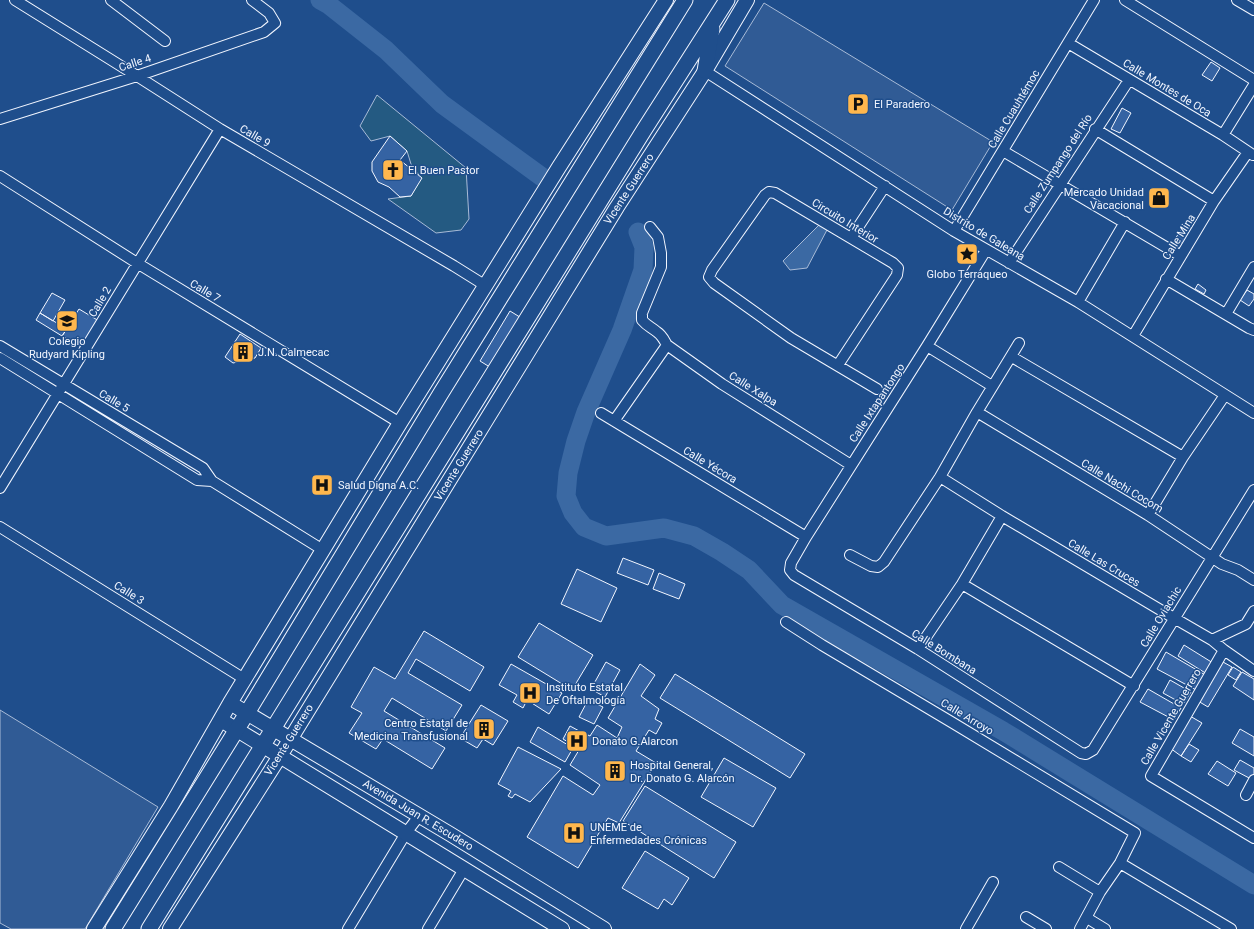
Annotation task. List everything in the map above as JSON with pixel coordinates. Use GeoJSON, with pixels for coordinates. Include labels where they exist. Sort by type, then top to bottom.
{"type":"FeatureCollection","features":[{"type":"Feature","properties":{"kind":"main road"},"geometry":{"type":"LineString","coordinates":[[94,929],[171,806],[230,704],[246,680],[424,384],[559,167],[666,0]]}},
{"type":"Feature","properties":{"kind":"main road"},"geometry":{"type":"LineString","coordinates":[[113,929],[247,713],[441,393],[684,0]]}},
{"type":"Feature","properties":{"kind":"main road"},"geometry":{"type":"LineString","coordinates":[[149,929],[272,728],[644,130],[727,0]]}},
{"type":"Feature","properties":{"kind":"main road","name":"Vicente Guerrero"},"geometry":{"type":"LineString","coordinates":[[170,929],[280,756],[617,207],[705,71],[748,0]]}},
{"type":"Feature","properties":{"kind":"main road"},"geometry":{"type":"LineString","coordinates":[[705,71],[714,22]]}},
{"type":"Feature","properties":{"kind":"main road"},"geometry":{"type":"LineString","coordinates":[[424,384],[441,393]]}},
{"type":"Feature","properties":{"kind":"main road","name":"Avenida Juan R. Escudero"},"geometry":{"type":"LineString","coordinates":[[230,704],[290,738],[604,929]]}},
{"type":"Feature","properties":{"kind":"main road","name":"Avenida Juan R. Escudero"},"geometry":{"type":"LineString","coordinates":[[221,720],[562,929]]}},
{"type":"Feature","properties":{"kind":"street","name":"Calle 9"},"geometry":{"type":"LineString","coordinates":[[15,0],[220,130],[486,286]]}},
{"type":"Feature","properties":{"kind":"street"},"geometry":{"type":"LineString","coordinates":[[111,0],[165,41]]}},
{"type":"Feature","properties":{"kind":"street","name":"Calle 4"},"geometry":{"type":"LineString","coordinates":[[0,119],[137,76],[264,32],[275,23],[269,13],[252,0]]}},
{"type":"Feature","properties":{"kind":"street","name":"Calle Cuauhtémoc"},"geometry":{"type":"LineString","coordinates":[[954,231],[1094,0]]}},
{"type":"Feature","properties":{"kind":"street"},"geometry":{"type":"LineString","coordinates":[[1126,0],[1254,80]]}},
{"type":"Feature","properties":{"kind":"street"},"geometry":{"type":"LineString","coordinates":[[1237,0],[1254,10]]}},
{"type":"Feature","properties":{"kind":"street","name":"Calle Montes de Oca"},"geometry":{"type":"LineString","coordinates":[[1068,43],[1251,153]]}},
{"type":"Feature","properties":{"kind":"street","name":"Distrito de Galeana"},"geometry":{"type":"LineString","coordinates":[[705,71],[954,231],[1078,302],[1254,412]]}},
{"type":"Feature","properties":{"kind":"street","name":"Calle Zumpango del Río"},"geometry":{"type":"LineString","coordinates":[[1008,263],[1095,129],[1129,80]]}},
{"type":"Feature","properties":{"kind":"street"},"geometry":{"type":"LineString","coordinates":[[1223,135],[1254,85]]}},
{"type":"Feature","properties":{"kind":"street"},"geometry":{"type":"LineString","coordinates":[[1095,129],[1214,202]]}},
{"type":"Feature","properties":{"kind":"street","name":"Calle 2"},"geometry":{"type":"LineString","coordinates":[[0,488],[220,130]]}},
{"type":"Feature","properties":{"kind":"street"},"geometry":{"type":"LineString","coordinates":[[1003,151],[1181,256]]}},
{"type":"Feature","properties":{"kind":"street","name":"Calle Mina"},"geometry":{"type":"LineString","coordinates":[[1132,336],[1214,202],[1251,153]]}},
{"type":"Feature","properties":{"kind":"street","name":"Calle 7"},"geometry":{"type":"LineString","coordinates":[[0,176],[137,263],[400,423]]}},
{"type":"Feature","properties":{"kind":"street"},"geometry":{"type":"LineString","coordinates":[[851,238],[885,186]]}},
{"type":"Feature","properties":{"kind":"street","name":"Circuito Interior"},"geometry":{"type":"LineString","coordinates":[[769,192],[775,193],[851,238],[893,263],[898,268],[897,275],[838,365],[791,338],[714,283],[709,277],[712,270],[765,195],[769,192]]}},
{"type":"Feature","properties":{"kind":"street"},"geometry":{"type":"LineString","coordinates":[[1078,302],[1124,222]]}},
{"type":"Feature","properties":{"kind":"street","name":"Calle Xalpa"},"geometry":{"type":"LineString","coordinates":[[650,227],[658,237],[661,253],[661,267],[642,313],[642,320],[648,327],[662,336],[667,345],[722,384],[851,465]]}},
{"type":"Feature","properties":{"kind":"street","name":"Calle Ixtapantongo"},"geometry":{"type":"LineString","coordinates":[[790,570],[791,562],[806,537],[986,250]]}},
{"type":"Feature","properties":{"kind":"street"},"geometry":{"type":"LineString","coordinates":[[1226,314],[1254,267]]}},
{"type":"Feature","properties":{"kind":"street"},"geometry":{"type":"LineString","coordinates":[[1166,279],[1254,330]]}},
{"type":"Feature","properties":{"kind":"street"},"geometry":{"type":"LineString","coordinates":[[850,555],[871,566],[878,567],[884,562],[940,477],[992,386],[1012,357],[1019,343]]}},
{"type":"Feature","properties":{"kind":"street"},"geometry":{"type":"LineString","coordinates":[[614,421],[667,345]]}},
{"type":"Feature","properties":{"kind":"street","name":"Calle 5"},"geometry":{"type":"LineString","coordinates":[[0,346],[61,389]]}},
{"type":"Feature","properties":{"kind":"street"},"geometry":{"type":"LineString","coordinates":[[927,346],[992,386]]}},
{"type":"Feature","properties":{"kind":"street"},"geometry":{"type":"LineString","coordinates":[[1012,357],[1183,457]]}},
{"type":"Feature","properties":{"kind":"street","name":"Calle 5"},"geometry":{"type":"LineString","coordinates":[[0,358],[61,389],[203,468],[212,481],[323,550]]}},
{"type":"Feature","properties":{"kind":"street"},"geometry":{"type":"LineString","coordinates":[[838,365],[877,389]]}},
{"type":"Feature","properties":{"kind":"street"},"geometry":{"type":"LineString","coordinates":[[1148,515],[1183,457],[1225,395]]}},
{"type":"Feature","properties":{"kind":"street","name":"Calle Nachi Cocom"},"geometry":{"type":"LineString","coordinates":[[977,412],[1148,515],[1222,564],[1238,570],[1254,580]]}},
{"type":"Feature","properties":{"kind":"street","name":"Calle Yécora"},"geometry":{"type":"LineString","coordinates":[[602,413],[806,537]]}},
{"type":"Feature","properties":{"kind":"street","name":"Calle Las Cruces"},"geometry":{"type":"LineString","coordinates":[[940,477],[1002,516],[1212,640],[1254,671]]}},
{"type":"Feature","properties":{"kind":"street","name":"Calle Oviachic"},"geometry":{"type":"LineString","coordinates":[[1086,754],[1093,750],[1134,686],[1174,618],[1254,490]]}},
{"type":"Feature","properties":{"kind":"street"},"geometry":{"type":"LineString","coordinates":[[918,649],[962,584],[1002,516]]}},
{"type":"Feature","properties":{"kind":"street","name":"Calle 3"},"geometry":{"type":"LineString","coordinates":[[0,527],[246,680]]}},
{"type":"Feature","properties":{"kind":"street","name":"Calle Bombana"},"geometry":{"type":"LineString","coordinates":[[790,570],[794,575],[918,649],[1082,753],[1086,754]]}},
{"type":"Feature","properties":{"kind":"street"},"geometry":{"type":"LineString","coordinates":[[962,584],[1134,686]]}},
{"type":"Feature","properties":{"kind":"street"},"geometry":{"type":"LineString","coordinates":[[1212,640],[1250,627],[1254,612]]}},
{"type":"Feature","properties":{"kind":"street","name":"Calle Arroyo"},"geometry":{"type":"LineString","coordinates":[[786,622],[1135,833],[1120,863]]}},
{"type":"Feature","properties":{"kind":"street","name":"Calle Vicente Guerrero"},"geometry":{"type":"LineString","coordinates":[[1224,650],[1151,776],[1254,838]]}},
{"type":"Feature","properties":{"kind":"street"},"geometry":{"type":"LineString","coordinates":[[1246,796],[1254,780]]}},
{"type":"Feature","properties":{"kind":"street"},"geometry":{"type":"LineString","coordinates":[[348,929],[406,833],[419,816]]}},
{"type":"Feature","properties":{"kind":"street"},"geometry":{"type":"LineString","coordinates":[[1080,929],[1100,892],[1120,863],[1231,929]]}},
{"type":"Feature","properties":{"kind":"street"},"geometry":{"type":"LineString","coordinates":[[1059,867],[1100,892]]}},
{"type":"Feature","properties":{"kind":"street"},"geometry":{"type":"LineString","coordinates":[[440,929],[430,926],[464,869]]}},
{"type":"Feature","properties":{"kind":"street"},"geometry":{"type":"LineString","coordinates":[[966,929],[993,882]]}},
{"type":"Feature","properties":{"kind":"street"},"geometry":{"type":"LineString","coordinates":[[1026,917],[1046,929]]}},
{"type":"Feature","properties":{"kind":"street"},"geometry":{"type":"LineString","coordinates":[[1087,918],[1105,929]]}},
{"type":"Feature","properties":{"kind":"shaded area","name":"El Paradero"},"geometry":{"type":"Polygon","coordinates":[[[764,3],[993,142],[952,210],[725,66],[764,3]]]}},
{"type":"Feature","properties":{"kind":"shaded area"},"geometry":{"type":"Polygon","coordinates":[[[377,95],[466,168],[469,219],[461,230],[436,233],[388,199],[411,196],[421,178],[411,164],[407,151],[390,136],[371,141],[360,126],[377,95]]]}},
{"type":"Feature","properties":{"kind":"shaded area"},"geometry":{"type":"Polygon","coordinates":[[[822,222],[828,228],[807,268],[790,270],[783,261],[822,222]]]}},
{"type":"Feature","properties":{"kind":"shaded area"},"geometry":{"type":"Polygon","coordinates":[[[0,710],[158,807],[85,929],[11,929],[0,923],[0,710]]]}},
{"type":"Feature","properties":{"kind":"building"},"geometry":{"type":"Polygon","coordinates":[[[1211,62],[1220,68],[1212,81],[1202,75],[1211,62]]]}},
{"type":"Feature","properties":{"kind":"building"},"geometry":{"type":"Polygon","coordinates":[[[1122,108],[1131,113],[1120,133],[1111,129],[1122,108]]]}},
{"type":"Feature","properties":{"kind":"building"},"geometry":{"type":"Polygon","coordinates":[[[390,136],[407,151],[400,160],[422,178],[411,196],[400,197],[389,187],[378,182],[372,171],[372,162],[390,136]]]}},
{"type":"Feature","properties":{"kind":"building"},"geometry":{"type":"Polygon","coordinates":[[[1185,224],[1194,230],[1185,245],[1175,239],[1185,224]]]}},
{"type":"Feature","properties":{"kind":"building"},"geometry":{"type":"Polygon","coordinates":[[[1198,284],[1206,290],[1204,294],[1195,289],[1198,284]]]}},
{"type":"Feature","properties":{"kind":"building"},"geometry":{"type":"Polygon","coordinates":[[[1247,290],[1254,294],[1254,299],[1249,306],[1240,300],[1247,290]]]}},
{"type":"Feature","properties":{"kind":"building"},"geometry":{"type":"Polygon","coordinates":[[[52,293],[65,300],[53,321],[40,313],[52,293]]]}},
{"type":"Feature","properties":{"kind":"building"},"geometry":{"type":"Polygon","coordinates":[[[79,309],[99,321],[83,348],[62,336],[79,309]]]}},
{"type":"Feature","properties":{"kind":"building"},"geometry":{"type":"Polygon","coordinates":[[[510,311],[523,319],[493,369],[480,361],[510,311]]]}},
{"type":"Feature","properties":{"kind":"building"},"geometry":{"type":"Polygon","coordinates":[[[40,313],[67,329],[62,336],[36,320],[40,313]]]}},
{"type":"Feature","properties":{"kind":"building","name":"J.N. Calmecac"},"geometry":{"type":"Polygon","coordinates":[[[240,334],[261,348],[255,358],[233,363],[225,357],[240,334]]]}},
{"type":"Feature","properties":{"kind":"building"},"geometry":{"type":"Polygon","coordinates":[[[623,558],[654,570],[648,585],[617,573],[623,558]]]}},
{"type":"Feature","properties":{"kind":"building"},"geometry":{"type":"Polygon","coordinates":[[[577,569],[617,588],[601,622],[561,604],[577,569]]]}},
{"type":"Feature","properties":{"kind":"building"},"geometry":{"type":"Polygon","coordinates":[[[659,573],[685,584],[679,599],[653,589],[659,573]]]}},
{"type":"Feature","properties":{"kind":"building"},"geometry":{"type":"Polygon","coordinates":[[[539,623],[593,655],[572,690],[518,657],[539,623]]]}},
{"type":"Feature","properties":{"kind":"building"},"geometry":{"type":"Polygon","coordinates":[[[424,631],[484,667],[470,691],[416,659],[408,673],[462,705],[446,731],[392,698],[384,711],[445,748],[432,769],[383,739],[376,749],[349,733],[362,713],[351,707],[374,667],[395,679],[424,631]]]}},
{"type":"Feature","properties":{"kind":"building"},"geometry":{"type":"Polygon","coordinates":[[[1184,645],[1213,663],[1207,674],[1178,656],[1184,645]]]}},
{"type":"Feature","properties":{"kind":"building"},"geometry":{"type":"Polygon","coordinates":[[[1166,652],[1207,676],[1198,691],[1157,669],[1166,652]]]}},
{"type":"Feature","properties":{"kind":"building"},"geometry":{"type":"Polygon","coordinates":[[[606,662],[620,670],[605,697],[591,689],[606,662]]]}},
{"type":"Feature","properties":{"kind":"building"},"geometry":{"type":"Polygon","coordinates":[[[1223,662],[1232,667],[1208,707],[1198,701],[1223,662]]]}},
{"type":"Feature","properties":{"kind":"building"},"geometry":{"type":"Polygon","coordinates":[[[511,664],[562,693],[549,714],[527,700],[523,708],[513,702],[517,695],[499,685],[511,664]]]}},
{"type":"Feature","properties":{"kind":"building","name":"Hospital General, Dr. Donato G. Alarcón"},"geometry":{"type":"Polygon","coordinates":[[[640,664],[655,675],[641,696],[659,709],[655,719],[662,723],[656,734],[649,730],[636,751],[656,763],[619,823],[608,818],[578,868],[527,837],[563,776],[593,795],[600,785],[570,765],[588,735],[590,736],[597,725],[617,738],[622,727],[608,718],[640,664]]]}},
{"type":"Feature","properties":{"kind":"building"},"geometry":{"type":"Polygon","coordinates":[[[1233,667],[1241,672],[1236,680],[1228,675],[1233,667]]]}},
{"type":"Feature","properties":{"kind":"building"},"geometry":{"type":"Polygon","coordinates":[[[1242,672],[1254,679],[1254,700],[1233,686],[1242,672]]]}},
{"type":"Feature","properties":{"kind":"building"},"geometry":{"type":"Polygon","coordinates":[[[675,674],[805,754],[790,778],[660,698],[675,674]]]}},
{"type":"Feature","properties":{"kind":"building"},"geometry":{"type":"Polygon","coordinates":[[[1170,680],[1191,692],[1183,704],[1163,693],[1170,680]]]}},
{"type":"Feature","properties":{"kind":"building"},"geometry":{"type":"Polygon","coordinates":[[[1148,689],[1181,708],[1174,720],[1140,702],[1148,689]]]}},
{"type":"Feature","properties":{"kind":"building"},"geometry":{"type":"Polygon","coordinates":[[[588,700],[603,707],[594,724],[579,717],[588,700]]]}},
{"type":"Feature","properties":{"kind":"building","name":"Centro Estatal de Medicina Transfusional"},"geometry":{"type":"Polygon","coordinates":[[[481,705],[508,721],[493,745],[483,739],[477,748],[460,738],[481,705]]]}},
{"type":"Feature","properties":{"kind":"building"},"geometry":{"type":"Polygon","coordinates":[[[1190,716],[1202,723],[1181,756],[1170,748],[1190,716]]]}},
{"type":"Feature","properties":{"kind":"building"},"geometry":{"type":"Polygon","coordinates":[[[570,726],[581,732],[573,745],[563,739],[570,726]]]}},
{"type":"Feature","properties":{"kind":"building"},"geometry":{"type":"Polygon","coordinates":[[[538,727],[573,748],[565,762],[530,742],[538,727]]]}},
{"type":"Feature","properties":{"kind":"building"},"geometry":{"type":"Polygon","coordinates":[[[1240,729],[1254,737],[1254,756],[1232,743],[1240,729]]]}},
{"type":"Feature","properties":{"kind":"building"},"geometry":{"type":"Polygon","coordinates":[[[1189,744],[1199,750],[1191,762],[1181,756],[1189,744]]]}},
{"type":"Feature","properties":{"kind":"building"},"geometry":{"type":"Polygon","coordinates":[[[518,747],[561,769],[530,802],[515,794],[512,798],[508,796],[511,791],[498,784],[518,747]]]}},
{"type":"Feature","properties":{"kind":"building"},"geometry":{"type":"Polygon","coordinates":[[[724,758],[776,788],[753,827],[701,797],[724,758]]]}},
{"type":"Feature","properties":{"kind":"building"},"geometry":{"type":"Polygon","coordinates":[[[1240,760],[1254,768],[1254,774],[1251,779],[1234,770],[1240,760]]]}},
{"type":"Feature","properties":{"kind":"building"},"geometry":{"type":"Polygon","coordinates":[[[1217,761],[1236,773],[1228,786],[1208,774],[1217,761]]]}},
{"type":"Feature","properties":{"kind":"building"},"geometry":{"type":"Polygon","coordinates":[[[645,786],[736,842],[714,878],[623,821],[645,786]]]}},
{"type":"Feature","properties":{"kind":"building"},"geometry":{"type":"Polygon","coordinates":[[[645,851],[689,878],[672,905],[664,899],[658,909],[622,888],[645,851]]]}},
{"type":"Feature","properties":{"kind":"waterway"},"geometry":{"type":"LineString","coordinates":[[320,0],[329,5],[386,50],[442,104],[542,177]]}},
{"type":"Feature","properties":{"kind":"waterway"},"geometry":{"type":"LineString","coordinates":[[638,232],[644,247],[643,270],[622,330],[586,412],[576,441],[568,473],[566,496],[573,513],[584,527],[606,536],[664,528],[694,536],[749,570],[782,605],[1003,731],[1254,885]]}},
{"type":"Feature","properties":{"kind":"place","name":"El Paradero"},"geometry":{"type":"Point","coordinates":[858,104]}},
{"type":"Feature","properties":{"kind":"place","name":"El Buen Pastor"},"geometry":{"type":"Point","coordinates":[393,170]}},
{"type":"Feature","properties":{"kind":"place","name":"Mercado Unidad Vacacional"},"geometry":{"type":"Point","coordinates":[1159,198]}},
{"type":"Feature","properties":{"kind":"place","name":"Globo Terraqueo"},"geometry":{"type":"Point","coordinates":[967,254]}},
{"type":"Feature","properties":{"kind":"place","name":"Colegio Rudyard Kipling"},"geometry":{"type":"Point","coordinates":[67,321]}},
{"type":"Feature","properties":{"kind":"place","name":"J.N. Calmecac"},"geometry":{"type":"Point","coordinates":[243,352]}},
{"type":"Feature","properties":{"kind":"place","name":"Salud Digna A.C."},"geometry":{"type":"Point","coordinates":[322,485]}},
{"type":"Feature","properties":{"kind":"place","name":"Instituto Estatal De Oftalmología"},"geometry":{"type":"Point","coordinates":[530,693]}},
{"type":"Feature","properties":{"kind":"place","name":"Centro Estatal de Medicina Transfusional"},"geometry":{"type":"Point","coordinates":[484,729]}},
{"type":"Feature","properties":{"kind":"place","name":"Donato G.Alarcon"},"geometry":{"type":"Point","coordinates":[577,741]}},
{"type":"Feature","properties":{"kind":"place","name":"Hospital General, Dr. Donato G. Alarcón"},"geometry":{"type":"Point","coordinates":[615,771]}},
{"type":"Feature","properties":{"kind":"place","name":"UNEME de Enfermedades Crónicas"},"geometry":{"type":"Point","coordinates":[574,833]}}]}
